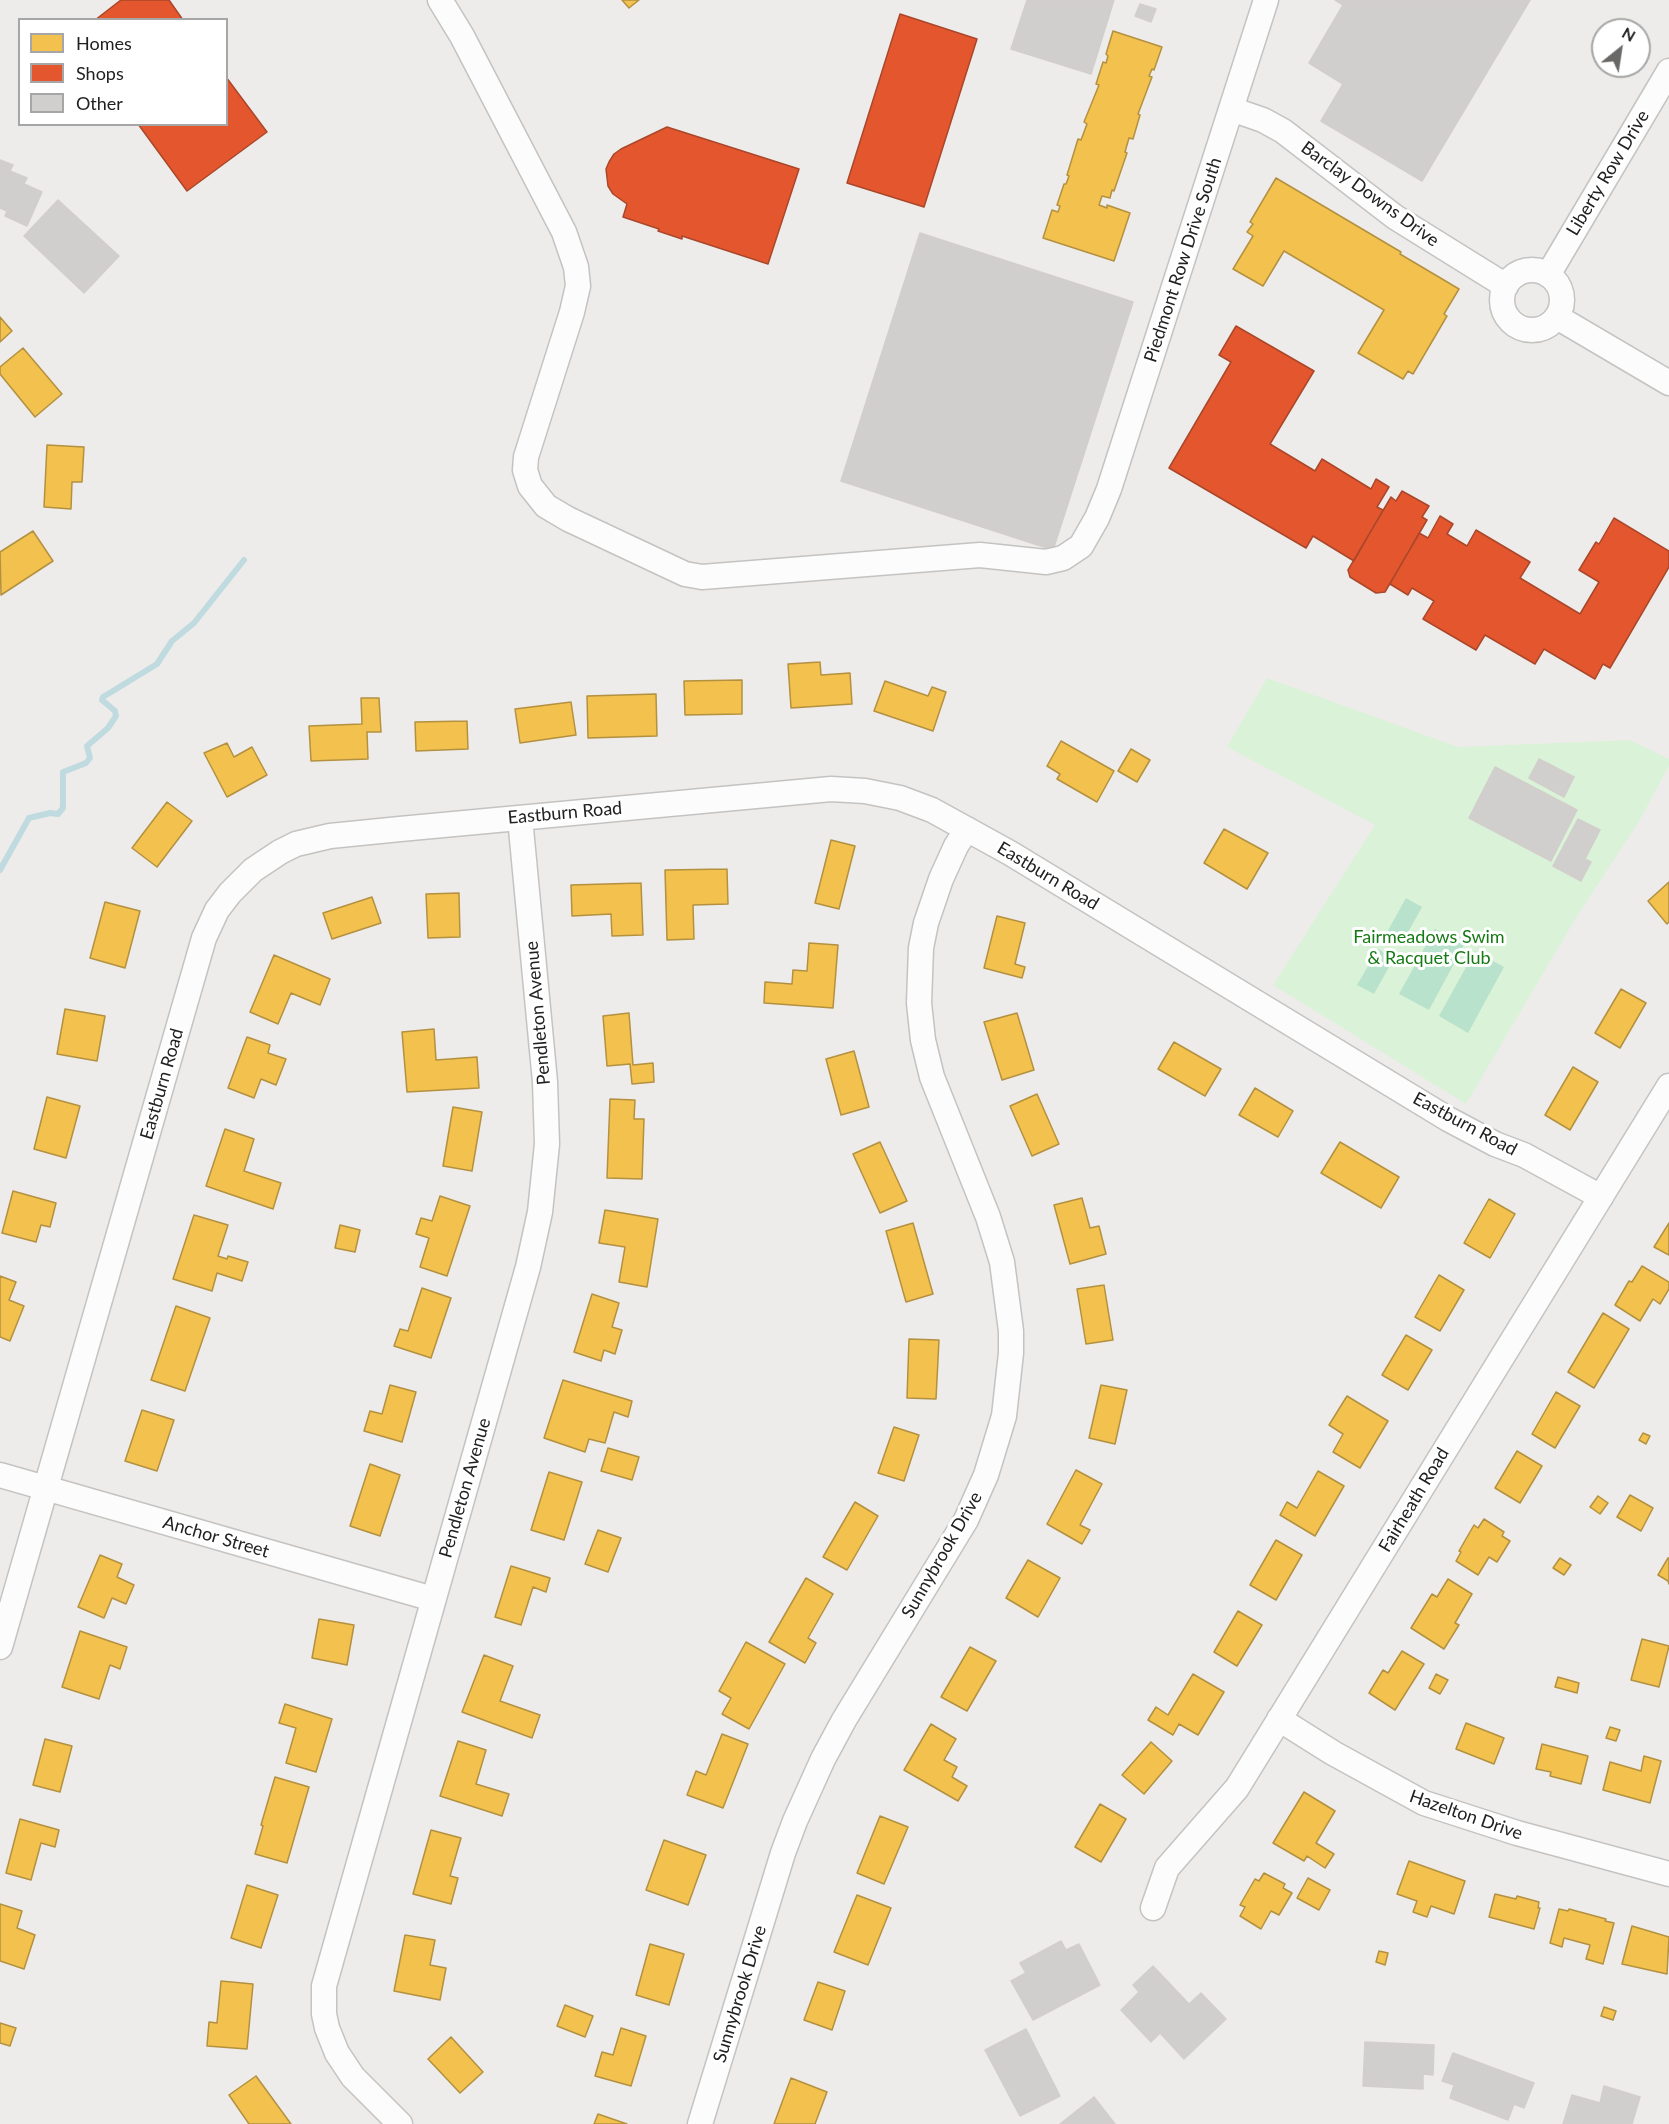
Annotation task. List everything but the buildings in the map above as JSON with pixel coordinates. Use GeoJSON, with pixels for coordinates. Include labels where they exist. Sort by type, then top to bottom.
{"type":"FeatureCollection","features":[{"type":"Feature","properties":{"kind":"street","name":"Piedmont Row Drive South"},"geometry":{"type":"LineString","coordinates":[[440,0],[462,36],[564,232],[576,267],[578,286],[572,312],[525,464],[530,486],[546,506],[577,523],[677,570],[702,578],[980,555],[1007,556],[1038,562],[1053,561],[1079,548],[1086,540],[1097,518],[1113,479],[1266,0]]}},
{"type":"Feature","properties":{"kind":"street","name":"Liberty Row Drive"},"geometry":{"type":"LineString","coordinates":[[1548,274],[1669,71]]}},
{"type":"Feature","properties":{"kind":"street","name":"Barclay Downs Drive"},"geometry":{"type":"LineString","coordinates":[[1231,109],[1263,120],[1283,131],[1395,217],[1506,286]]}},
{"type":"Feature","properties":{"kind":"street"},"geometry":{"type":"LineString","coordinates":[[1530,270],[1548,274],[1561,289],[1563,299],[1557,317],[1541,329],[1521,328],[1506,315],[1503,295],[1506,286],[1520,272],[1530,270]]}},
{"type":"Feature","properties":{"kind":"street"},"geometry":{"type":"LineString","coordinates":[[1557,317],[1669,383]]}},
{"type":"Feature","properties":{"kind":"street","name":"Eastburn Road"},"geometry":{"type":"LineString","coordinates":[[0,1647],[204,938],[217,910],[230,892],[253,870],[279,852],[297,844],[330,836],[831,789],[866,791],[900,798],[932,810],[967,829],[1120,919],[1448,1119],[1495,1144],[1524,1155],[1601,1197]]}},
{"type":"Feature","properties":{"kind":"street","name":"Pendleton Avenue"},"geometry":{"type":"LineString","coordinates":[[400,2124],[353,2077],[337,2054],[324,2014],[324,1986],[528,1267],[540,1212],[547,1144],[545,1082],[520,818]]}},
{"type":"Feature","properties":{"kind":"street","name":"Sunnybrook Drive"},"geometry":{"type":"LineString","coordinates":[[700,2124],[783,1853],[795,1821],[823,1759],[844,1720],[966,1520],[986,1476],[1004,1416],[1011,1353],[1011,1331],[1002,1262],[988,1217],[932,1077],[923,1040],[919,1003],[921,948],[926,923],[941,879],[956,846],[967,829]]}},
{"type":"Feature","properties":{"kind":"street","name":"Fairheath Road"},"geometry":{"type":"LineString","coordinates":[[1153,1908],[1167,1868],[1229,1800],[1669,1086]]}},
{"type":"Feature","properties":{"kind":"street","name":"Anchor Street"},"geometry":{"type":"LineString","coordinates":[[0,1474],[433,1599]]}},
{"type":"Feature","properties":{"kind":"street","name":"Hazelton Drive"},"geometry":{"type":"LineString","coordinates":[[1279,1719],[1349,1762],[1424,1803],[1517,1833],[1669,1874]]}},
{"type":"Feature","properties":{"kind":"green space","name":"Fairmeadows Swim & Racquet Club"},"geometry":{"type":"Polygon","coordinates":[[[1267,678],[1458,747],[1630,740],[1669,759],[1669,766],[1638,823],[1577,916],[1466,1104],[1273,985],[1375,825],[1227,747],[1267,678]]]}},
{"type":"Feature","properties":{"kind":"green space"},"geometry":{"type":"Polygon","coordinates":[[[1406,898],[1422,907],[1402,943],[1386,934],[1406,898]]]}},
{"type":"Feature","properties":{"kind":"green space"},"geometry":{"type":"Polygon","coordinates":[[[1435,929],[1464,945],[1429,1010],[1399,994],[1435,929]]]}},
{"type":"Feature","properties":{"kind":"green space"},"geometry":{"type":"Polygon","coordinates":[[[1378,949],[1394,958],[1374,994],[1357,985],[1378,949]]]}},
{"type":"Feature","properties":{"kind":"green space"},"geometry":{"type":"Polygon","coordinates":[[[1475,951],[1504,967],[1468,1033],[1439,1016],[1475,951]]]}},
{"type":"Feature","properties":{"kind":"waterway"},"geometry":{"type":"LineString","coordinates":[[0,870],[29,818],[50,813],[58,814],[63,808],[63,772],[86,763],[90,758],[87,746],[108,728],[116,716],[115,711],[102,700],[103,697],[157,664],[172,641],[194,623],[244,560]]}}]}
